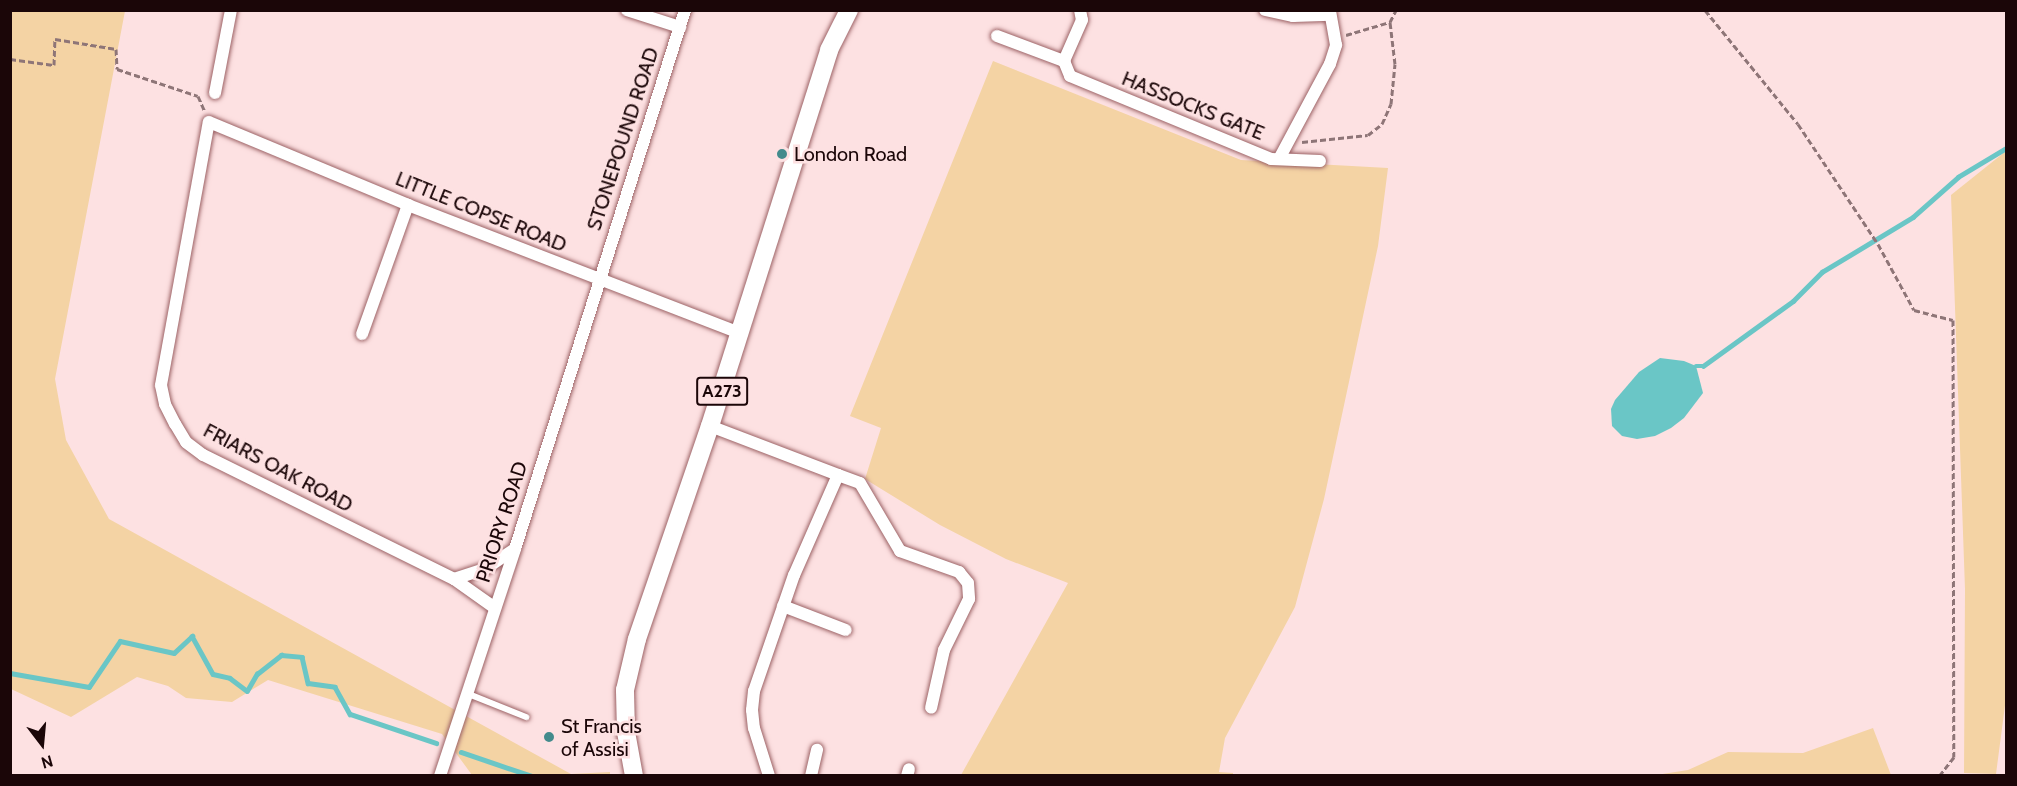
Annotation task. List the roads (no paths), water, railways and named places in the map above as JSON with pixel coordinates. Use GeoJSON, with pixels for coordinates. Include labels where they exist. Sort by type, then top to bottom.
{"type":"FeatureCollection","features":[{"type":"Feature","properties":{"kind":"main road","name":"A273"},"geometry":{"type":"LineString","coordinates":[[634,776],[626,732],[627,680],[637,639],[710,426],[829,50],[849,10]]}},
{"type":"Feature","properties":{"kind":"street"},"geometry":{"type":"LineString","coordinates":[[215,93],[231,10]]}},
{"type":"Feature","properties":{"kind":"street"},"geometry":{"type":"LineString","coordinates":[[627,10],[680,27]]}},
{"type":"Feature","properties":{"kind":"street","name":"STONEPOUND ROAD"},"geometry":{"type":"LineString","coordinates":[[599,280],[685,10]]}},
{"type":"Feature","properties":{"kind":"street"},"geometry":{"type":"LineString","coordinates":[[1064,61],[1082,20],[1080,10]]}},
{"type":"Feature","properties":{"kind":"street"},"geometry":{"type":"LineString","coordinates":[[1265,10],[1293,16],[1330,13],[1335,39],[1330,64],[1279,159]]}},
{"type":"Feature","properties":{"kind":"street","name":"HASSOCKS GATE"},"geometry":{"type":"LineString","coordinates":[[997,36],[1064,61],[1070,76],[1271,159],[1320,161]]}},
{"type":"Feature","properties":{"kind":"street","name":"LITTLE COPSE ROAD"},"geometry":{"type":"LineString","coordinates":[[209,122],[408,205],[740,333]]}},
{"type":"Feature","properties":{"kind":"street","name":"FRIARS OAK ROAD"},"geometry":{"type":"LineString","coordinates":[[209,122],[161,386],[165,404],[175,424],[186,442],[203,455],[454,579],[495,608]]}},
{"type":"Feature","properties":{"kind":"street"},"geometry":{"type":"LineString","coordinates":[[362,334],[408,205]]}},
{"type":"Feature","properties":{"kind":"street","name":"PRIORY ROAD"},"geometry":{"type":"LineString","coordinates":[[440,776],[515,549],[599,280]]}},
{"type":"Feature","properties":{"kind":"street"},"geometry":{"type":"LineString","coordinates":[[710,426],[860,483],[900,551],[959,572],[968,583],[969,599],[944,650],[931,708]]}},
{"type":"Feature","properties":{"kind":"street"},"geometry":{"type":"LineString","coordinates":[[769,776],[761,756],[752,710],[754,692],[794,575],[838,475]]}},
{"type":"Feature","properties":{"kind":"street"},"geometry":{"type":"LineString","coordinates":[[454,579],[485,569],[515,549]]}},
{"type":"Feature","properties":{"kind":"street"},"geometry":{"type":"LineString","coordinates":[[783,606],[846,630]]}},
{"type":"Feature","properties":{"kind":"street"},"geometry":{"type":"LineString","coordinates":[[811,776],[818,750]]}},
{"type":"Feature","properties":{"kind":"lane"},"geometry":{"type":"LineString","coordinates":[[466,693],[526,717]]}},
{"type":"Feature","properties":{"kind":"water"},"geometry":{"type":"Polygon","coordinates":[[[1660,358],[1684,361],[1696,366],[1703,393],[1684,418],[1671,428],[1655,436],[1637,439],[1622,436],[1612,426],[1611,409],[1615,400],[1639,372],[1660,358]]]}},
{"type":"Feature","properties":{"kind":"waterway"},"geometry":{"type":"LineString","coordinates":[[1696,366],[1703,366],[1793,301],[1822,272],[1913,217],[1958,177],[2006,148]]}},
{"type":"Feature","properties":{"kind":"waterway"},"geometry":{"type":"LineString","coordinates":[[10,673],[89,687],[120,641],[174,653],[192,636],[213,674],[230,678],[247,691],[257,674],[281,655],[302,657],[308,683],[335,687],[350,714],[436,743]]}},
{"type":"Feature","properties":{"kind":"waterway"},"geometry":{"type":"LineString","coordinates":[[461,752],[532,776]]}},
{"type":"Feature","properties":{"kind":"place","name":"London Road"},"geometry":{"type":"Point","coordinates":[782,154]}},
{"type":"Feature","properties":{"kind":"place","name":"St Francis of Assisi"},"geometry":{"type":"Point","coordinates":[549,737]}}]}
